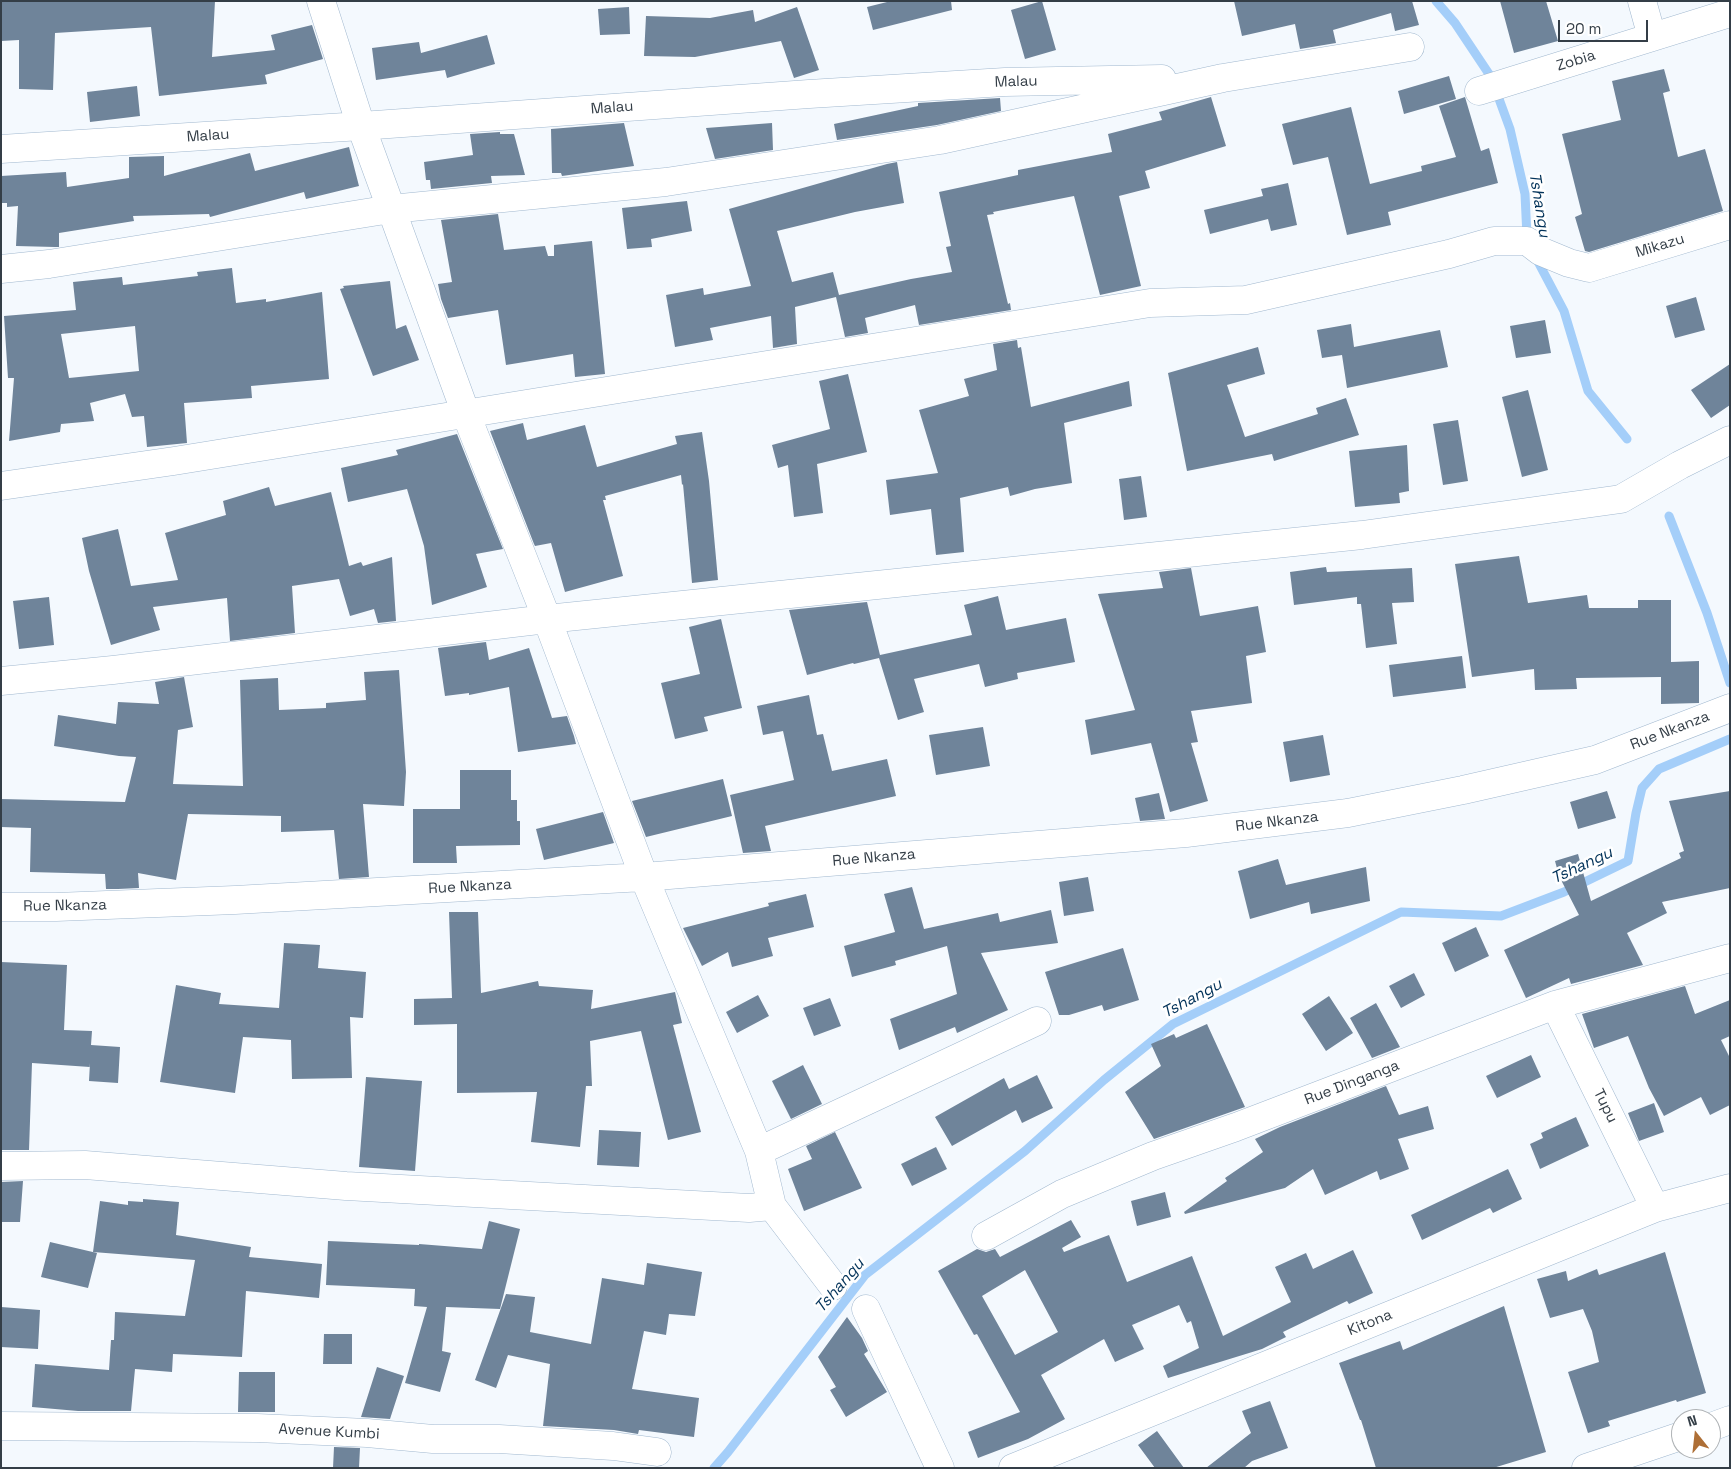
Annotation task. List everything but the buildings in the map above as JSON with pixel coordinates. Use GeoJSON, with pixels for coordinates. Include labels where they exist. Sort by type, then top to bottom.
{"type":"FeatureCollection","features":[{"type":"Feature","properties":{"kind":"street"},"geometry":{"type":"LineString","coordinates":[[321,1],[361,126],[466,414],[547,618],[644,878],[759,1151],[772,1206],[833,1286]]}},
{"type":"Feature","properties":{"kind":"street"},"geometry":{"type":"LineString","coordinates":[[1642,1],[1652,37]]}},
{"type":"Feature","properties":{"kind":"street","name":"Zobia"},"geometry":{"type":"LineString","coordinates":[[1479,91],[1730,13]]}},
{"type":"Feature","properties":{"kind":"street"},"geometry":{"type":"LineString","coordinates":[[1,269],[49,264],[391,209],[666,182],[940,140],[1222,78],[1410,47]]}},
{"type":"Feature","properties":{"kind":"street","name":"Malau"},"geometry":{"type":"LineString","coordinates":[[1,149],[1005,82],[1222,78]]}},
{"type":"Feature","properties":{"kind":"street","name":"Mikazu"},"geometry":{"type":"LineString","coordinates":[[466,414],[1150,303],[1246,300],[1449,254],[1494,241],[1527,240],[1540,251],[1590,268],[1730,225]]}},
{"type":"Feature","properties":{"kind":"street"},"geometry":{"type":"LineString","coordinates":[[1,486],[174,462],[466,414]]}},
{"type":"Feature","properties":{"kind":"street"},"geometry":{"type":"LineString","coordinates":[[1,681],[113,670],[547,618],[1362,535],[1622,499],[1680,465],[1730,440]]}},
{"type":"Feature","properties":{"kind":"street","name":"Rue Nkanza"},"geometry":{"type":"LineString","coordinates":[[1,907],[56,907],[235,900],[644,878],[1186,833],[1348,813],[1463,790],[1595,760],[1730,708]]}},
{"type":"Feature","properties":{"kind":"street","name":"Rue Dinganga"},"geometry":{"type":"LineString","coordinates":[[986,1236],[1062,1194],[1153,1156],[1236,1127],[1555,1005],[1730,958]]}},
{"type":"Feature","properties":{"kind":"street","name":"Tupu"},"geometry":{"type":"LineString","coordinates":[[1555,1005],[1655,1208]]}},
{"type":"Feature","properties":{"kind":"street"},"geometry":{"type":"LineString","coordinates":[[759,1151],[1037,1021]]}},
{"type":"Feature","properties":{"kind":"street"},"geometry":{"type":"LineString","coordinates":[[1,1166],[84,1166],[356,1186],[749,1208],[772,1206]]}},
{"type":"Feature","properties":{"kind":"street","name":"Kitona"},"geometry":{"type":"LineString","coordinates":[[1013,1468],[1655,1208],[1730,1188]]}},
{"type":"Feature","properties":{"kind":"street"},"geometry":{"type":"LineString","coordinates":[[866,1309],[940,1468]]}},
{"type":"Feature","properties":{"kind":"street","name":"Avenue Kumbi"},"geometry":{"type":"LineString","coordinates":[[1,1426],[257,1428],[367,1433],[433,1439],[498,1439],[613,1446],[657,1452]]}},
{"type":"Feature","properties":{"kind":"street"},"geometry":{"type":"LineString","coordinates":[[1586,1468],[1671,1439]]}},
{"type":"Feature","properties":{"kind":"waterway","name":"Tshangu"},"geometry":{"type":"LineString","coordinates":[[1436,1],[1455,23],[1491,77],[1510,129],[1525,194],[1527,237]]}},
{"type":"Feature","properties":{"kind":"waterway","name":"Tshangu"},"geometry":{"type":"LineString","coordinates":[[1535,256],[1564,311],[1588,391],[1627,439]]}},
{"type":"Feature","properties":{"kind":"waterway","name":"Tshangu"},"geometry":{"type":"LineString","coordinates":[[1669,516],[1707,613],[1730,683]]}},
{"type":"Feature","properties":{"kind":"waterway","name":"Tshangu"},"geometry":{"type":"LineString","coordinates":[[714,1468],[865,1275],[1025,1151],[1104,1080],[1173,1024],[1401,912],[1501,916],[1564,892],[1628,861],[1642,788],[1659,769],[1730,739]]}}]}
